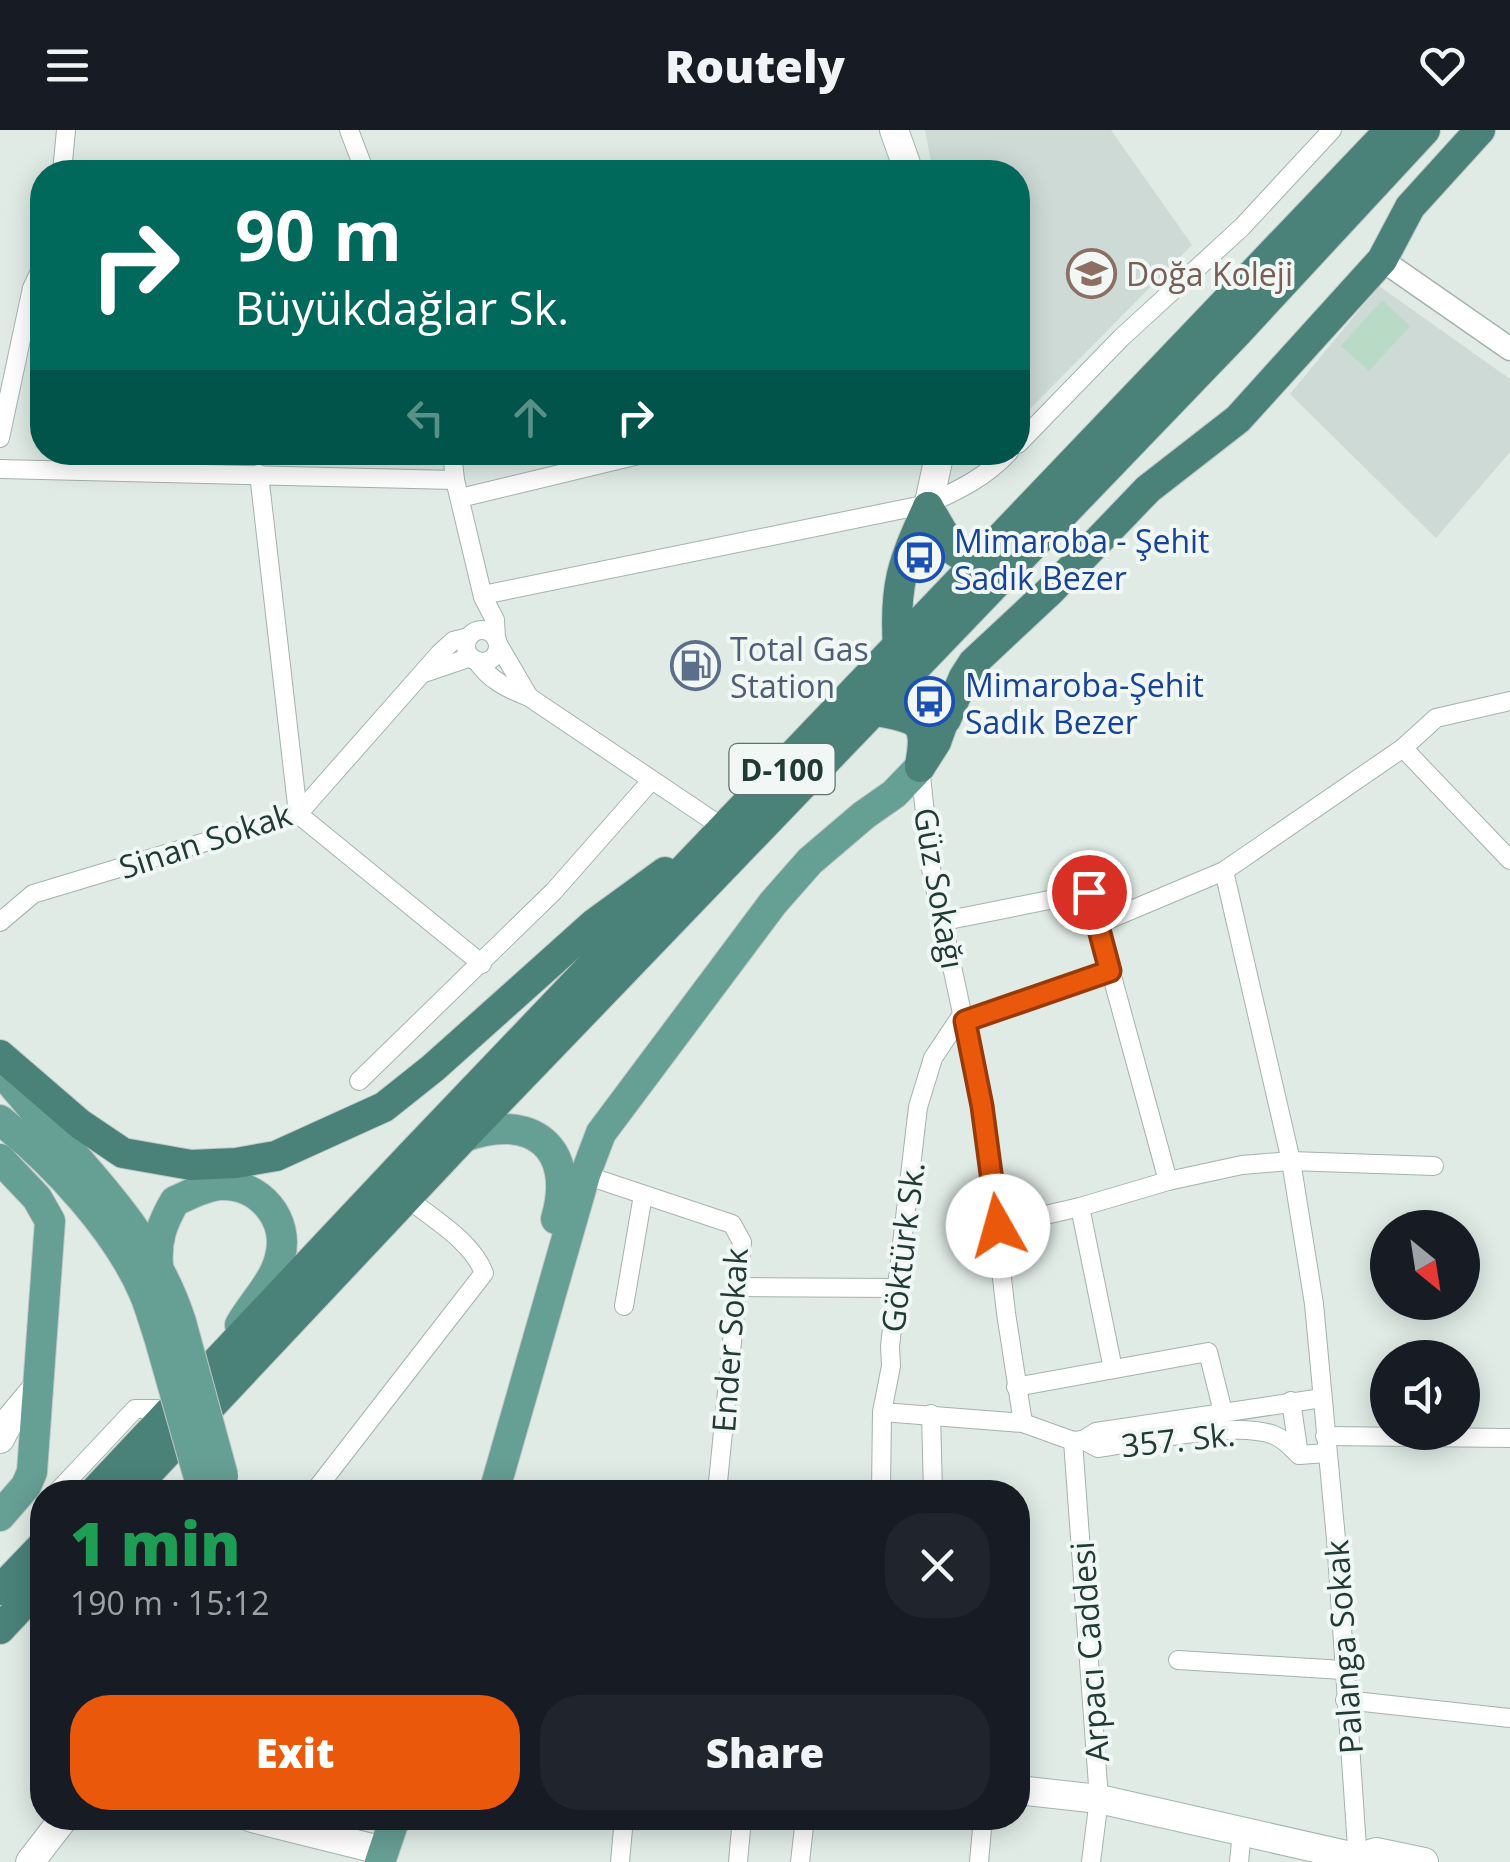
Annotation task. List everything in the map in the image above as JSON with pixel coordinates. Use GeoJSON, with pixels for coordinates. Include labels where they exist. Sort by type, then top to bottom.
{"type":"FeatureCollection","features":[{"type":"Feature","properties":{"kind":"highway","name":"D-100"},"geometry":{"type":"LineString","coordinates":[[106,1480],[1390,130]]}},
{"type":"Feature","properties":{"kind":"highway","name":"D-100"},"geometry":{"type":"LineString","coordinates":[[141,1480],[1425,130]]}},
{"type":"Feature","properties":{"kind":"highway"},"geometry":{"type":"LineString","coordinates":[[920,768],[973,663],[1050,591],[1148,489],[1238,419],[1382,260],[1410,207],[1480,130]]}},
{"type":"Feature","properties":{"kind":"highway"},"geometry":{"type":"LineString","coordinates":[[928,506],[953,550],[976,566]]}},
{"type":"Feature","properties":{"kind":"highway"},"geometry":{"type":"LineString","coordinates":[[898,648],[895,602],[902,563],[928,506]]}},
{"type":"Feature","properties":{"kind":"highway"},"geometry":{"type":"LineString","coordinates":[[946,719],[956,662],[955,627]]}},
{"type":"Feature","properties":{"kind":"highway"},"geometry":{"type":"LineString","coordinates":[[876,711],[909,716],[920,728],[925,740],[920,768]]}},
{"type":"Feature","properties":{"kind":"highway"},"geometry":{"type":"LineString","coordinates":[[0,1054],[80,1124],[123,1152],[191,1165],[236,1164],[276,1156],[384,1107],[595,922],[724,829]]}},
{"type":"Feature","properties":{"kind":"highway"},"geometry":{"type":"LineString","coordinates":[[0,1590],[30,1555]]}},
{"type":"Feature","properties":{"kind":"highway"},"geometry":{"type":"LineString","coordinates":[[0,1629],[30,1597]]}},
{"type":"Feature","properties":{"kind":"main road"},"geometry":{"type":"LineString","coordinates":[[894,130],[905,160]]}},
{"type":"Feature","properties":{"kind":"main road"},"geometry":{"type":"LineString","coordinates":[[928,506],[937,465]]}},
{"type":"Feature","properties":{"kind":"main road"},"geometry":{"type":"LineString","coordinates":[[497,1480],[584,1175],[600,1133],[810,861],[864,814],[894,794],[920,768]]}},
{"type":"Feature","properties":{"kind":"main road"},"geometry":{"type":"LineString","coordinates":[[0,1069],[34,1114],[121,1210],[171,1291],[170,1329],[212,1480]]}},
{"type":"Feature","properties":{"kind":"main road"},"geometry":{"type":"LineString","coordinates":[[0,1120],[60,1176],[97,1219],[170,1329]]}},
{"type":"Feature","properties":{"kind":"main road"},"geometry":{"type":"LineString","coordinates":[[464,1137],[486,1129],[519,1128],[539,1138],[552,1152],[560,1171],[562,1198],[480,1480]]}},
{"type":"Feature","properties":{"kind":"main road"},"geometry":{"type":"LineString","coordinates":[[0,1159],[37,1198],[50,1222],[32,1472],[26,1486],[0,1516]]}},
{"type":"Feature","properties":{"kind":"main road"},"geometry":{"type":"LineString","coordinates":[[158,1266],[156,1246],[169,1211],[175,1201],[204,1188],[222,1184],[257,1196],[281,1224],[284,1241],[279,1262],[215,1366]]}},
{"type":"Feature","properties":{"kind":"main road"},"geometry":{"type":"LineString","coordinates":[[0,1438],[36,1389]]}},
{"type":"Feature","properties":{"kind":"main road"},"geometry":{"type":"LineString","coordinates":[[1030,1791],[1099,1799],[1364,1860],[1376,1852],[1424,1862]]}},
{"type":"Feature","properties":{"kind":"main road"},"geometry":{"type":"LineString","coordinates":[[30,1862],[55,1830]]}},
{"type":"Feature","properties":{"kind":"main road"},"geometry":{"type":"LineString","coordinates":[[291,1830],[376,1856]]}},
{"type":"Feature","properties":{"kind":"main road"},"geometry":{"type":"LineString","coordinates":[[376,1856],[379,1830]]}},
{"type":"Feature","properties":{"kind":"main road"},"geometry":{"type":"LineString","coordinates":[[376,1856],[390,1830]]}},
{"type":"Feature","properties":{"kind":"street"},"geometry":{"type":"LineString","coordinates":[[63,160],[66,130]]}},
{"type":"Feature","properties":{"kind":"street"},"geometry":{"type":"LineString","coordinates":[[348,130],[360,160]]}},
{"type":"Feature","properties":{"kind":"street"},"geometry":{"type":"LineString","coordinates":[[1030,432],[1121,338],[1242,227],[1332,130]]}},
{"type":"Feature","properties":{"kind":"street"},"geometry":{"type":"LineString","coordinates":[[1242,227],[1275,254]]}},
{"type":"Feature","properties":{"kind":"street"},"geometry":{"type":"LineString","coordinates":[[1382,260],[1510,350]]}},
{"type":"Feature","properties":{"kind":"street"},"geometry":{"type":"LineString","coordinates":[[0,438],[30,297]]}},
{"type":"Feature","properties":{"kind":"street"},"geometry":{"type":"LineString","coordinates":[[0,469],[71,465]]}},
{"type":"Feature","properties":{"kind":"street"},"geometry":{"type":"LineString","coordinates":[[158,465],[457,489],[582,465]]}},
{"type":"Feature","properties":{"kind":"street"},"geometry":{"type":"LineString","coordinates":[[454,465],[483,596],[495,620],[497,641],[492,658],[474,659]]}},
{"type":"Feature","properties":{"kind":"street"},"geometry":{"type":"LineString","coordinates":[[483,596],[928,506],[966,487],[997,465]]}},
{"type":"Feature","properties":{"kind":"street"},"geometry":{"type":"LineString","coordinates":[[258,474],[298,814],[482,964]]}},
{"type":"Feature","properties":{"kind":"street"},"geometry":{"type":"LineString","coordinates":[[483,596],[466,648],[485,673],[529,698],[724,829]]}},
{"type":"Feature","properties":{"kind":"street"},"geometry":{"type":"LineString","coordinates":[[471,635],[488,631],[529,698]]}},
{"type":"Feature","properties":{"kind":"street","name":"Sinan Sokak"},"geometry":{"type":"LineString","coordinates":[[0,922],[33,894],[298,814],[453,641],[471,635]]}},
{"type":"Feature","properties":{"kind":"street","name":"Sinan Sokak"},"geometry":{"type":"LineString","coordinates":[[424,673],[474,659]]}},
{"type":"Feature","properties":{"kind":"street"},"geometry":{"type":"LineString","coordinates":[[1098,924],[1224,872],[1403,748],[1436,718],[1510,701]]}},
{"type":"Feature","properties":{"kind":"street"},"geometry":{"type":"LineString","coordinates":[[1403,748],[1510,860]]}},
{"type":"Feature","properties":{"kind":"street","name":"Güz Sokağı"},"geometry":{"type":"LineString","coordinates":[[920,768],[931,869],[982,1106],[1023,1423]]}},
{"type":"Feature","properties":{"kind":"street"},"geometry":{"type":"LineString","coordinates":[[360,1082],[554,891],[650,782]]}},
{"type":"Feature","properties":{"kind":"street","name":"Palanga Sokak"},"geometry":{"type":"LineString","coordinates":[[1224,872],[1291,1162],[1314,1304],[1336,1539],[1344,1700],[1364,1860]]}},
{"type":"Feature","properties":{"kind":"street"},"geometry":{"type":"LineString","coordinates":[[944,921],[1089,892],[1168,1181]]}},
{"type":"Feature","properties":{"kind":"street"},"geometry":{"type":"LineString","coordinates":[[964,1017],[1110,971]]}},
{"type":"Feature","properties":{"kind":"street","name":"Göktürk Sk."},"geometry":{"type":"LineString","coordinates":[[881,1480],[882,1412],[918,1107],[934,1058],[964,1017]]}},
{"type":"Feature","properties":{"kind":"street"},"geometry":{"type":"LineString","coordinates":[[998,1226],[1242,1165],[1291,1162],[1434,1166]]}},
{"type":"Feature","properties":{"kind":"street","name":"Ender Sokak"},"geometry":{"type":"LineString","coordinates":[[584,1175],[732,1224],[742,1242],[718,1480]]}},
{"type":"Feature","properties":{"kind":"street"},"geometry":{"type":"LineString","coordinates":[[624,1306],[643,1194]]}},
{"type":"Feature","properties":{"kind":"street"},"geometry":{"type":"LineString","coordinates":[[323,1480],[484,1274],[480,1260],[466,1246],[406,1198]]}},
{"type":"Feature","properties":{"kind":"street"},"geometry":{"type":"LineString","coordinates":[[1080,1207],[1114,1370]]}},
{"type":"Feature","properties":{"kind":"street"},"geometry":{"type":"LineString","coordinates":[[740,1287],[898,1288]]}},
{"type":"Feature","properties":{"kind":"street"},"geometry":{"type":"LineString","coordinates":[[1016,1387],[1208,1352],[1223,1412]]}},
{"type":"Feature","properties":{"kind":"street","name":"357. Sk."},"geometry":{"type":"LineString","coordinates":[[1078,1441],[1096,1432],[1322,1398]]}},
{"type":"Feature","properties":{"kind":"street"},"geometry":{"type":"LineString","coordinates":[[1291,1402],[1299,1455],[1326,1445],[1510,1438]]}},
{"type":"Feature","properties":{"kind":"street"},"geometry":{"type":"LineString","coordinates":[[69,1480],[135,1409],[174,1409]]}},
{"type":"Feature","properties":{"kind":"street","name":"357. Sk."},"geometry":{"type":"LineString","coordinates":[[882,1412],[1023,1423],[1098,1448],[1252,1430],[1280,1437],[1299,1455]]}},
{"type":"Feature","properties":{"kind":"street"},"geometry":{"type":"LineString","coordinates":[[931,1414],[934,1480]]}},
{"type":"Feature","properties":{"kind":"street","name":"Arpacı Caddesi"},"geometry":{"type":"LineString","coordinates":[[1078,1441],[1099,1799],[1091,1862]]}},
{"type":"Feature","properties":{"kind":"street"},"geometry":{"type":"LineString","coordinates":[[1178,1660],[1343,1670]]}},
{"type":"Feature","properties":{"kind":"street"},"geometry":{"type":"LineString","coordinates":[[1344,1700],[1510,1718]]}},
{"type":"Feature","properties":{"kind":"street"},"geometry":{"type":"LineString","coordinates":[[620,1862],[623,1830]]}},
{"type":"Feature","properties":{"kind":"street"},"geometry":{"type":"LineString","coordinates":[[738,1862],[741,1830]]}},
{"type":"Feature","properties":{"kind":"street"},"geometry":{"type":"LineString","coordinates":[[800,1862],[804,1830]]}},
{"type":"Feature","properties":{"kind":"street"},"geometry":{"type":"LineString","coordinates":[[978,1862],[982,1830]]}},
{"type":"Feature","properties":{"kind":"street"},"geometry":{"type":"LineString","coordinates":[[1239,1862],[1242,1832]]}},
{"type":"Feature","properties":{"kind":"shaded area","name":"Doğa Koleji"},"geometry":{"type":"Polygon","coordinates":[[[925,130],[1111,130],[1192,245],[1030,409],[1030,160],[931,160],[925,130]]]}},
{"type":"Feature","properties":{"kind":"shaded area"},"geometry":{"type":"Polygon","coordinates":[[[1379,286],[1510,379],[1510,452],[1436,538],[1290,394],[1379,286]]]}},
{"type":"Feature","properties":{"kind":"green space"},"geometry":{"type":"Polygon","coordinates":[[[1382,300],[1410,326],[1369,371],[1341,346],[1382,300]]]}},
{"type":"Feature","properties":{"kind":"place","name":"Doğa Koleji"},"geometry":{"type":"Point","coordinates":[1091,273]}},
{"type":"Feature","properties":{"kind":"place","name":"Mimaroba - Şehit Sadık Bezer"},"geometry":{"type":"Point","coordinates":[919,558]}},
{"type":"Feature","properties":{"kind":"place","name":"Total Gas Station"},"geometry":{"type":"Point","coordinates":[695,666]}},
{"type":"Feature","properties":{"kind":"place","name":"Mimaroba-Şehit Sadık Bezer"},"geometry":{"type":"Point","coordinates":[930,702]}},
{"type":"Feature","properties":{"kind":"route"},"geometry":{"type":"LineString","coordinates":[[998,1226],[982,1106],[965,1021],[1110,971],[1089,892]]}}]}
